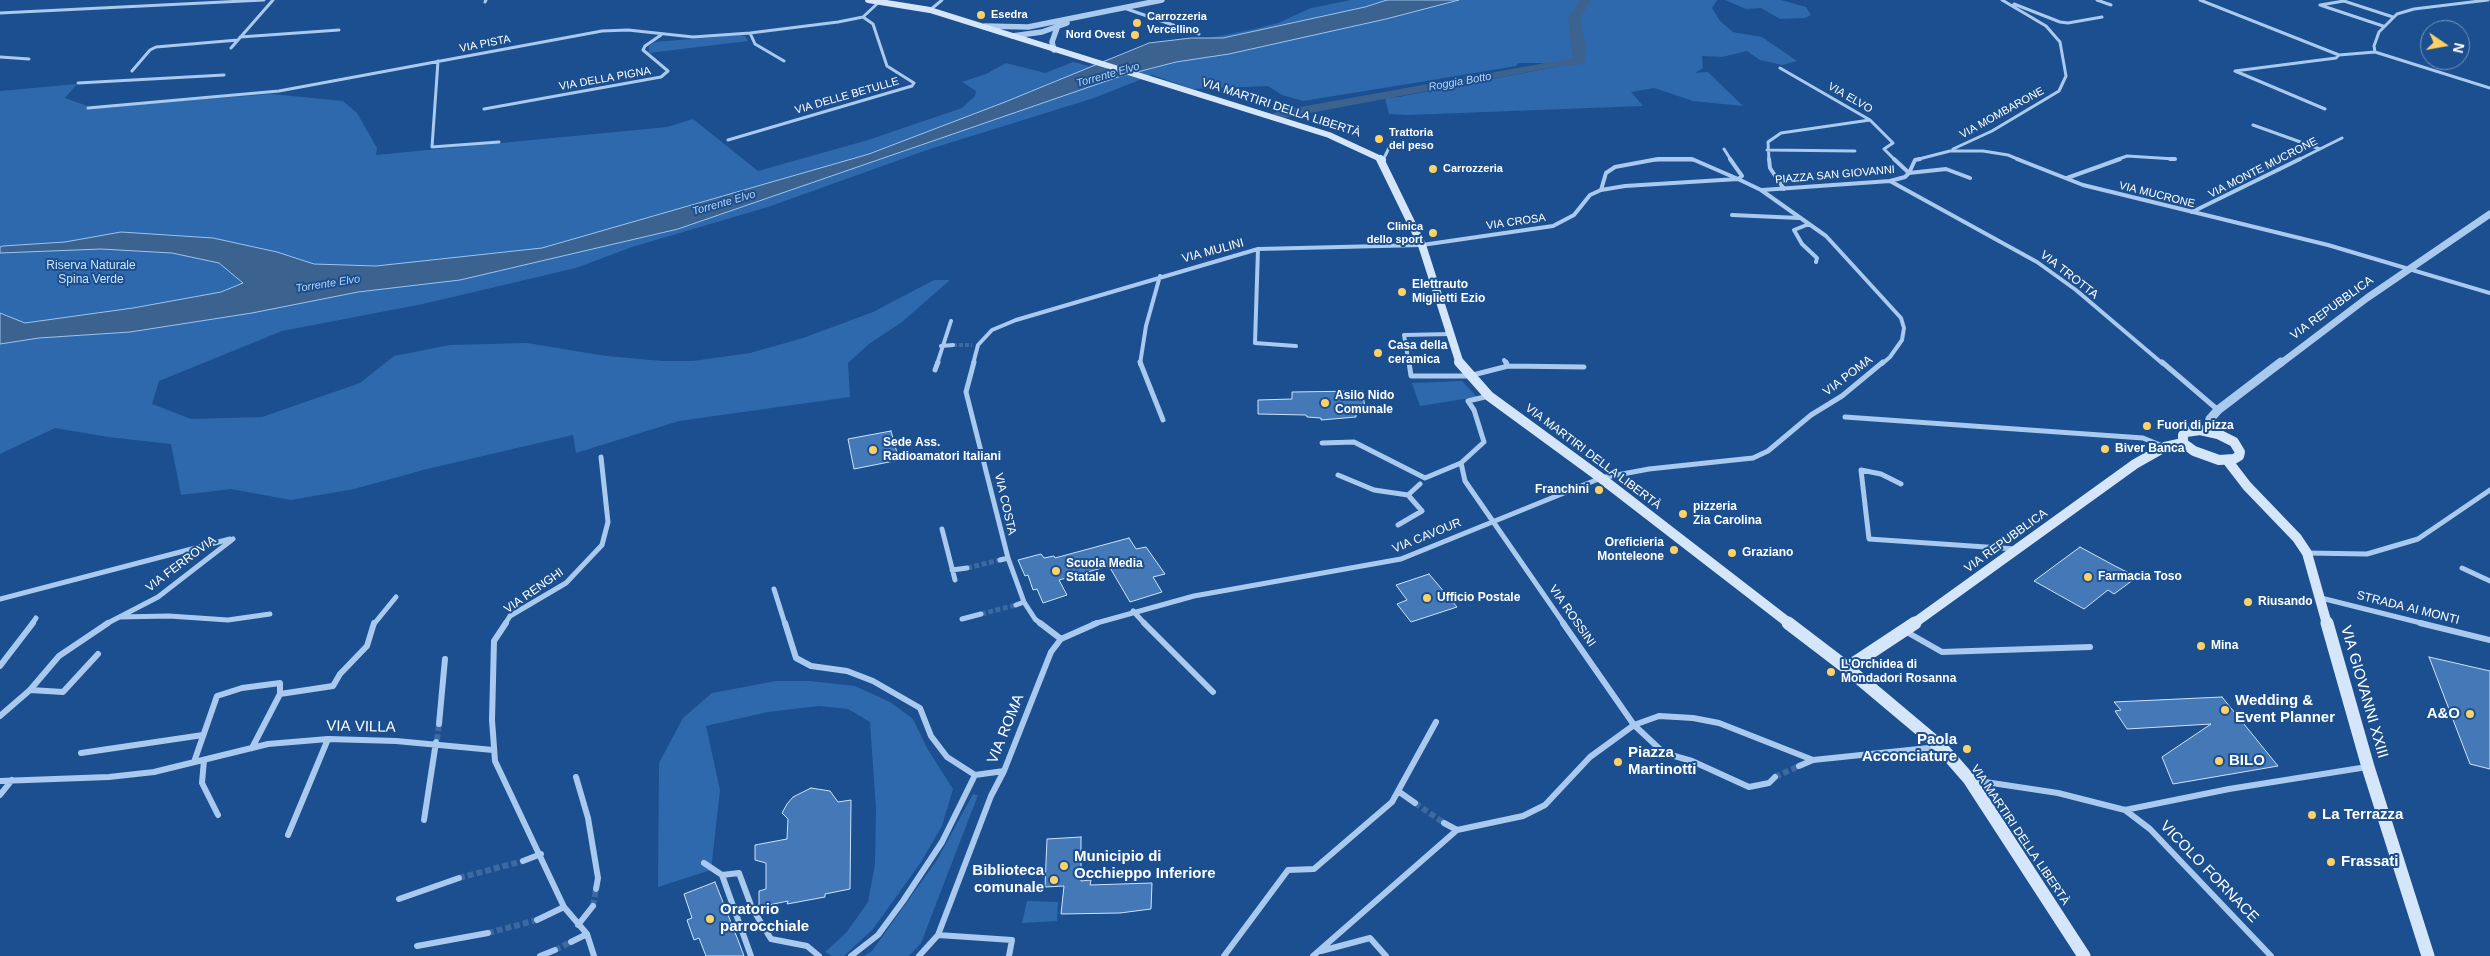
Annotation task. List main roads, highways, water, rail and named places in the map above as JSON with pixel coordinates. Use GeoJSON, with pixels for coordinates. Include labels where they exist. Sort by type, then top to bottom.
{"type":"FeatureCollection","features":[{"type":"Feature","properties":{"kind":"main road","name":"VIA MARTIRI DELLA LIBERTÀ"},"geometry":{"type":"LineString","coordinates":[[868,0],[930,10],[1075,57],[1329,135],[1383,160],[1422,245],[1459,362],[1469,376],[1489,396],[1601,478],[1847,668],[1941,747],[1969,779],[2084,956]]}},
{"type":"Feature","properties":{"kind":"main road"},"geometry":{"type":"LineString","coordinates":[[2208,431],[2226,438],[2239,447],[2239,456],[2227,460],[2202,455],[2184,443],[2182,438],[2186,432],[2208,431]]}},
{"type":"Feature","properties":{"kind":"main road","name":"VIA REPUBBLICA"},"geometry":{"type":"LineString","coordinates":[[1847,668],[2018,550],[2135,464],[2165,447],[2184,443]]}},
{"type":"Feature","properties":{"kind":"main road","name":"VIA GIOVANNI XXIII"},"geometry":{"type":"LineString","coordinates":[[2227,460],[2247,486],[2297,538],[2306,553],[2321,598],[2368,767],[2428,956]]}},
{"type":"Feature","properties":{"kind":"water","name":"Torrente Elvo"},"geometry":{"type":"Polygon","coordinates":[[[1387,0],[1459,0],[1386,19],[1229,54],[1176,62],[1118,77],[678,229],[460,280],[358,292],[252,313],[130,332],[39,338],[0,344],[0,313],[25,323],[133,308],[221,292],[243,283],[219,263],[172,253],[101,249],[0,253],[0,247],[3,246],[65,242],[121,232],[213,238],[277,252],[314,264],[376,266],[542,248],[869,154],[1005,102],[1149,43],[1191,38],[1223,38],[1365,7],[1387,0]]]}},
{"type":"Feature","properties":{"kind":"waterway","name":"Roggia Botto"},"geometry":{"type":"LineString","coordinates":[[1278,115],[1555,63],[1579,61],[1580,51],[1574,18],[1575,13],[1585,0]]}},
{"type":"Feature","properties":{"kind":"tunnel"},"geometry":{"type":"LineString","coordinates":[[953,345],[972,345]]}},
{"type":"Feature","properties":{"kind":"tunnel"},"geometry":{"type":"LineString","coordinates":[[967,568],[1000,560]]}},
{"type":"Feature","properties":{"kind":"tunnel"},"geometry":{"type":"LineString","coordinates":[[981,614],[1016,605]]}},
{"type":"Feature","properties":{"kind":"tunnel"},"geometry":{"type":"LineString","coordinates":[[437,740],[439,724]]}},
{"type":"Feature","properties":{"kind":"tunnel"},"geometry":{"type":"LineString","coordinates":[[1775,777],[1799,766]]}},
{"type":"Feature","properties":{"kind":"tunnel"},"geometry":{"type":"LineString","coordinates":[[1415,803],[1444,823]]}},
{"type":"Feature","properties":{"kind":"tunnel"},"geometry":{"type":"LineString","coordinates":[[459,878],[523,861]]}},
{"type":"Feature","properties":{"kind":"tunnel"},"geometry":{"type":"LineString","coordinates":[[593,906],[596,889]]}},
{"type":"Feature","properties":{"kind":"tunnel"},"geometry":{"type":"LineString","coordinates":[[488,933],[537,920]]}},
{"type":"Feature","properties":{"kind":"tunnel"},"geometry":{"type":"LineString","coordinates":[[555,950],[571,942]]}},
{"type":"Feature","properties":{"kind":"place","name":"Esedra"},"geometry":{"type":"Point","coordinates":[981,15]}},
{"type":"Feature","properties":{"kind":"place","name":"Carrozzeria Vercellino"},"geometry":{"type":"Point","coordinates":[1137,23]}},
{"type":"Feature","properties":{"kind":"place","name":"Nord Ovest"},"geometry":{"type":"Point","coordinates":[1135,35]}},
{"type":"Feature","properties":{"kind":"place","name":"Trattoria del peso"},"geometry":{"type":"Point","coordinates":[1379,139]}},
{"type":"Feature","properties":{"kind":"place","name":"Carrozzeria"},"geometry":{"type":"Point","coordinates":[1433,169]}},
{"type":"Feature","properties":{"kind":"place","name":"Clinica dello sport"},"geometry":{"type":"Point","coordinates":[1433,233]}},
{"type":"Feature","properties":{"kind":"place","name":"Elettrauto Miglietti Ezio"},"geometry":{"type":"Point","coordinates":[1402,292]}},
{"type":"Feature","properties":{"kind":"place","name":"Casa della ceramica"},"geometry":{"type":"Point","coordinates":[1378,353]}},
{"type":"Feature","properties":{"kind":"place","name":"Asilo Nido Comunale"},"geometry":{"type":"Point","coordinates":[1325,403]}},
{"type":"Feature","properties":{"kind":"place","name":"Fuori di pizza"},"geometry":{"type":"Point","coordinates":[2147,426]}},
{"type":"Feature","properties":{"kind":"place","name":"Biver Banca"},"geometry":{"type":"Point","coordinates":[2105,449]}},
{"type":"Feature","properties":{"kind":"place","name":"Sede Ass. Radioamatori Italiani"},"geometry":{"type":"Point","coordinates":[873,450]}},
{"type":"Feature","properties":{"kind":"place","name":"Franchini"},"geometry":{"type":"Point","coordinates":[1599,490]}},
{"type":"Feature","properties":{"kind":"place","name":"pizzeria Zia Carolina"},"geometry":{"type":"Point","coordinates":[1683,514]}},
{"type":"Feature","properties":{"kind":"place","name":"Oreficieria Monteleone"},"geometry":{"type":"Point","coordinates":[1674,550]}},
{"type":"Feature","properties":{"kind":"place","name":"Graziano"},"geometry":{"type":"Point","coordinates":[1732,553]}},
{"type":"Feature","properties":{"kind":"place","name":"Scuola Media Statale"},"geometry":{"type":"Point","coordinates":[1056,571]}},
{"type":"Feature","properties":{"kind":"place","name":"Farmacia Toso"},"geometry":{"type":"Point","coordinates":[2088,577]}},
{"type":"Feature","properties":{"kind":"place","name":"Ufficio Postale"},"geometry":{"type":"Point","coordinates":[1427,598]}},
{"type":"Feature","properties":{"kind":"place","name":"Riusando"},"geometry":{"type":"Point","coordinates":[2248,602]}},
{"type":"Feature","properties":{"kind":"place","name":"Mina"},"geometry":{"type":"Point","coordinates":[2201,646]}},
{"type":"Feature","properties":{"kind":"place","name":"L'Orchidea di Mondadori Rosanna"},"geometry":{"type":"Point","coordinates":[1831,672]}},
{"type":"Feature","properties":{"kind":"place","name":"Wedding & Event Planner"},"geometry":{"type":"Point","coordinates":[2225,710]}},
{"type":"Feature","properties":{"kind":"place","name":"A&O"},"geometry":{"type":"Point","coordinates":[2470,714]}},
{"type":"Feature","properties":{"kind":"place","name":"Paola Acconciature"},"geometry":{"type":"Point","coordinates":[1967,749]}},
{"type":"Feature","properties":{"kind":"place","name":"BILO"},"geometry":{"type":"Point","coordinates":[2219,761]}},
{"type":"Feature","properties":{"kind":"place","name":"Piazza Martinotti"},"geometry":{"type":"Point","coordinates":[1618,762]}},
{"type":"Feature","properties":{"kind":"place","name":"La Terrazza"},"geometry":{"type":"Point","coordinates":[2312,815]}},
{"type":"Feature","properties":{"kind":"place","name":"Frassati"},"geometry":{"type":"Point","coordinates":[2331,862]}},
{"type":"Feature","properties":{"kind":"place","name":"Municipio di Occhieppo Inferiore"},"geometry":{"type":"Point","coordinates":[1064,866]}},
{"type":"Feature","properties":{"kind":"place","name":"Biblioteca comunale"},"geometry":{"type":"Point","coordinates":[1054,880]}},
{"type":"Feature","properties":{"kind":"place","name":"Oratorio parrocchiale"},"geometry":{"type":"Point","coordinates":[710,919]}},
{"type":"Feature","properties":{"kind":"park label","name":"Riserva Naturale Spina Verde"},"geometry":{"type":"Point","coordinates":[91,273]}}]}
